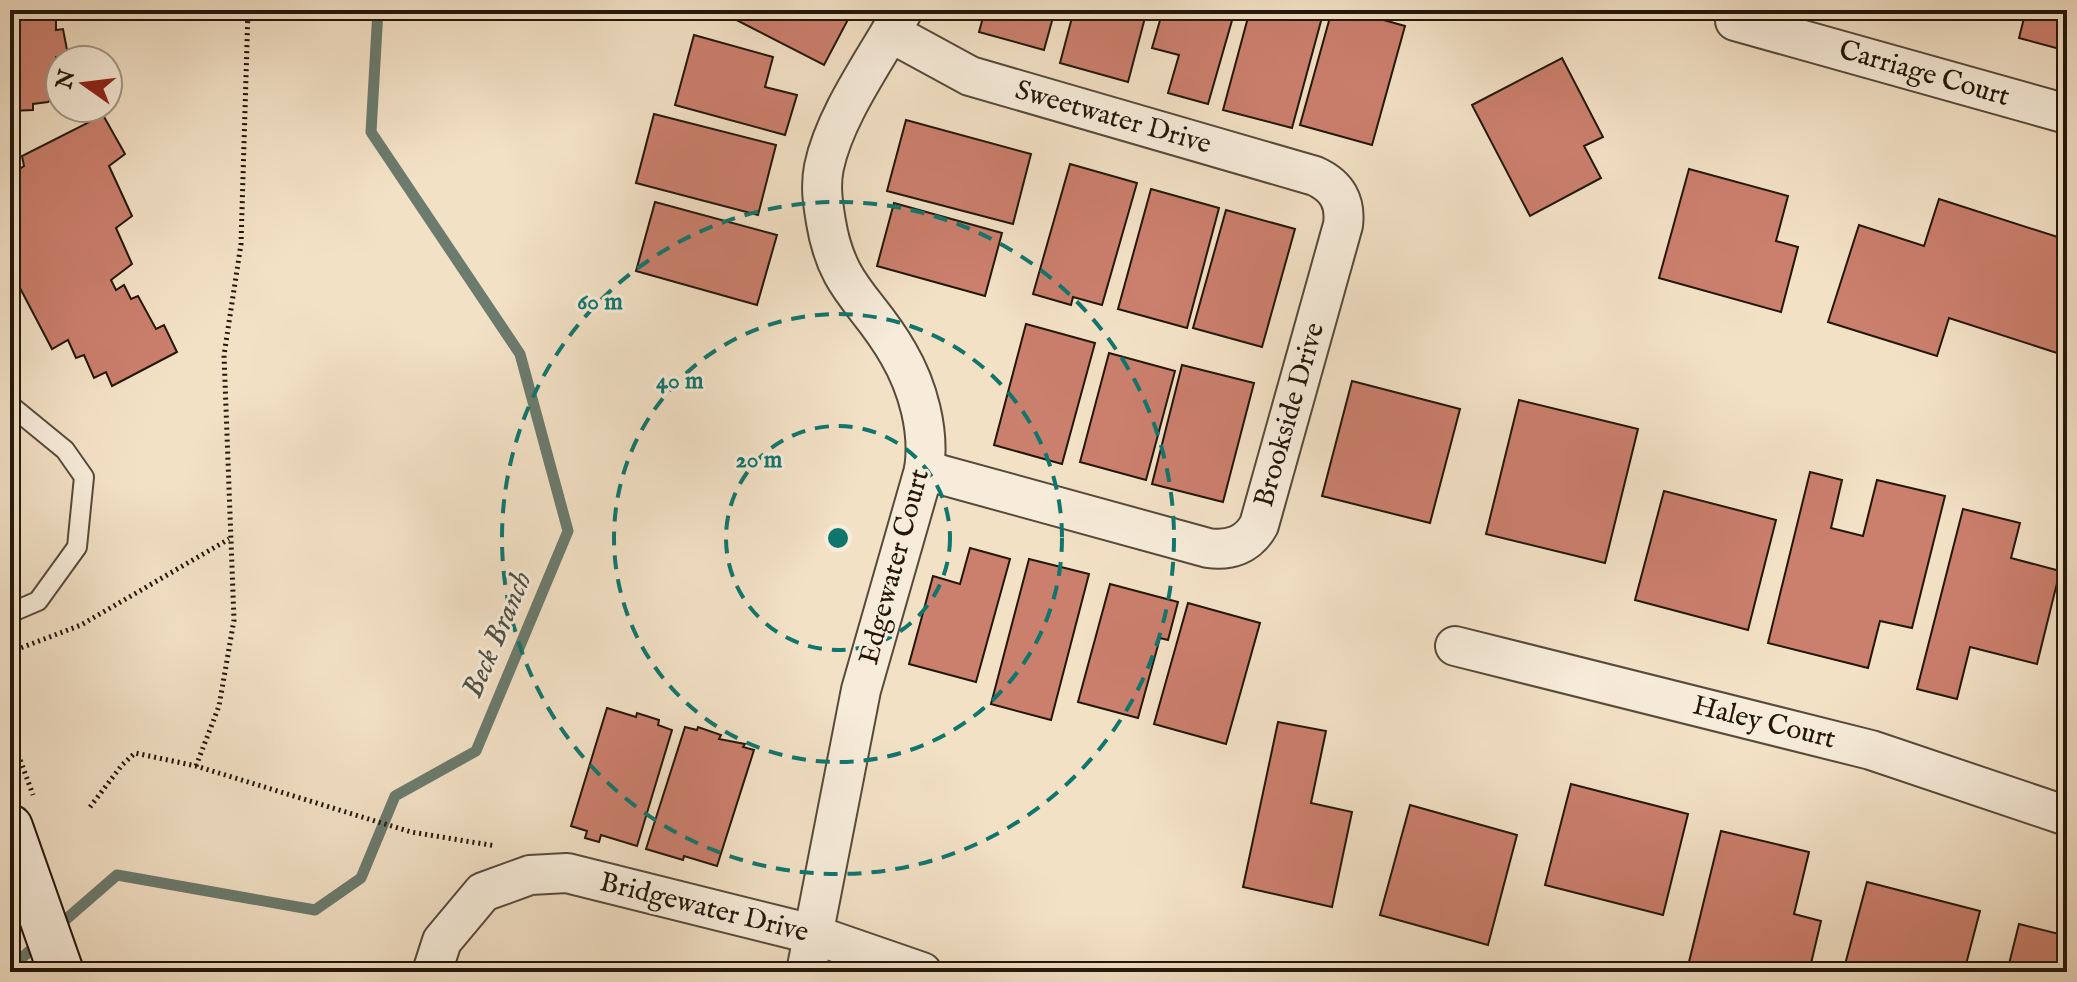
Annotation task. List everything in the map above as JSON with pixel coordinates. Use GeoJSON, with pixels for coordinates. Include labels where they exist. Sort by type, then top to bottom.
{"type":"FeatureCollection","features":[{"type":"Feature","properties":{"kind":"main road"},"geometry":{"type":"LineString","coordinates":[[10,827],[61,972]]}},
{"type":"Feature","properties":{"kind":"street","name":"Carriage Court"},"geometry":{"type":"LineString","coordinates":[[1738,15],[2067,114]]}},
{"type":"Feature","properties":{"kind":"street","name":"Sweetwater Drive"},"geometry":{"type":"LineString","coordinates":[[897,22],[970,76],[1315,176],[1332,185],[1337,193]]}},
{"type":"Feature","properties":{"kind":"street","name":"Edgewater Court"},"geometry":{"type":"LineString","coordinates":[[806,972],[861,690],[924,470],[927,448],[915,389],[899,353],[839,272],[830,248],[821,195],[824,167],[835,136],[897,22]]}},
{"type":"Feature","properties":{"kind":"street","name":"Brookside Drive"},"geometry":{"type":"LineString","coordinates":[[924,470],[1208,548],[1224,549],[1245,542],[1259,525],[1343,225],[1344,207],[1337,193]]}},
{"type":"Feature","properties":{"kind":"street","name":"Haley Court"},"geometry":{"type":"LineString","coordinates":[[1455,646],[1871,750],[2067,816]]}},
{"type":"Feature","properties":{"kind":"street","name":"Bridgewater Drive"},"geometry":{"type":"LineString","coordinates":[[432,972],[442,941],[483,892],[530,875],[567,873],[812,934],[922,972]]}},
{"type":"Feature","properties":{"kind":"lane"},"geometry":{"type":"LineString","coordinates":[[10,405],[65,450],[84,477],[77,547],[38,601],[10,613]]}},
{"type":"Feature","properties":{"kind":"path"},"geometry":{"type":"LineString","coordinates":[[196,766],[219,706],[234,620],[224,355],[241,244],[248,10]]}},
{"type":"Feature","properties":{"kind":"path"},"geometry":{"type":"LineString","coordinates":[[10,652],[81,625],[229,539]]}},
{"type":"Feature","properties":{"kind":"path"},"geometry":{"type":"LineString","coordinates":[[10,732],[27,778]]}},
{"type":"Feature","properties":{"kind":"path"},"geometry":{"type":"LineString","coordinates":[[90,807],[135,753],[196,766],[411,832],[523,850],[530,875]]}},
{"type":"Feature","properties":{"kind":"building"},"geometry":{"type":"Polygon","coordinates":[[[10,10],[56,10],[56,30],[63,29],[66,44],[44,44],[44,103],[33,104],[33,110],[10,111],[10,10]]]}},
{"type":"Feature","properties":{"kind":"building"},"geometry":{"type":"Polygon","coordinates":[[[717,10],[853,10],[824,65],[717,10]]]}},
{"type":"Feature","properties":{"kind":"building"},"geometry":{"type":"Polygon","coordinates":[[[985,10],[1055,10],[1044,50],[979,32],[985,10]]]}},
{"type":"Feature","properties":{"kind":"building"},"geometry":{"type":"Polygon","coordinates":[[[1074,10],[1147,10],[1128,82],[1060,63],[1074,10]]]}},
{"type":"Feature","properties":{"kind":"building"},"geometry":{"type":"Polygon","coordinates":[[[1163,10],[1235,10],[1208,104],[1168,93],[1179,55],[1152,48],[1163,10]]]}},
{"type":"Feature","properties":{"kind":"building"},"geometry":{"type":"Polygon","coordinates":[[[1250,10],[1324,10],[1292,128],[1223,110],[1250,10]]]}},
{"type":"Feature","properties":{"kind":"building"},"geometry":{"type":"Polygon","coordinates":[[[1332,10],[1348,10],[1405,26],[1372,145],[1300,125],[1332,10]]]}},
{"type":"Feature","properties":{"kind":"building"},"geometry":{"type":"Polygon","coordinates":[[[2026,10],[2067,10],[2067,51],[2019,38],[2026,10]]]}},
{"type":"Feature","properties":{"kind":"building"},"geometry":{"type":"Polygon","coordinates":[[[694,35],[773,57],[765,87],[797,95],[785,135],[675,105],[694,35]]]}},
{"type":"Feature","properties":{"kind":"building"},"geometry":{"type":"Polygon","coordinates":[[[1562,58],[1603,137],[1584,146],[1601,178],[1530,216],[1472,105],[1562,58]]]}},
{"type":"Feature","properties":{"kind":"building"},"geometry":{"type":"Polygon","coordinates":[[[654,114],[776,145],[758,215],[636,183],[654,114]]]}},
{"type":"Feature","properties":{"kind":"building"},"geometry":{"type":"Polygon","coordinates":[[[906,120],[1031,154],[1013,224],[887,191],[906,120]]]}},
{"type":"Feature","properties":{"kind":"building"},"geometry":{"type":"Polygon","coordinates":[[[85,124],[108,124],[125,154],[109,166],[132,216],[116,228],[132,264],[111,280],[116,290],[124,285],[131,299],[138,296],[156,329],[164,325],[177,352],[112,386],[106,372],[94,378],[84,355],[76,358],[68,340],[52,349],[10,269],[10,207],[13,204],[10,175],[24,166],[22,156],[85,124]]]}},
{"type":"Feature","properties":{"kind":"building"},"geometry":{"type":"Polygon","coordinates":[[[1070,164],[1137,183],[1102,305],[1073,297],[1071,305],[1033,294],[1070,164]]]}},
{"type":"Feature","properties":{"kind":"building"},"geometry":{"type":"Polygon","coordinates":[[[1689,169],[1788,196],[1776,241],[1798,247],[1781,312],[1659,278],[1689,169]]]}},
{"type":"Feature","properties":{"kind":"building"},"geometry":{"type":"Polygon","coordinates":[[[1151,189],[1219,208],[1187,328],[1118,309],[1151,189]]]}},
{"type":"Feature","properties":{"kind":"building"},"geometry":{"type":"Polygon","coordinates":[[[1939,199],[2067,240],[2067,321],[2057,353],[1949,318],[1937,356],[1828,322],[1859,225],[1924,246],[1939,199]]]}},
{"type":"Feature","properties":{"kind":"building"},"geometry":{"type":"Polygon","coordinates":[[[655,202],[777,235],[757,305],[636,271],[655,202]]]}},
{"type":"Feature","properties":{"kind":"building"},"geometry":{"type":"Polygon","coordinates":[[[894,203],[1002,233],[985,296],[877,266],[894,203]]]}},
{"type":"Feature","properties":{"kind":"building"},"geometry":{"type":"Polygon","coordinates":[[[1226,210],[1295,229],[1262,347],[1193,328],[1226,210]]]}},
{"type":"Feature","properties":{"kind":"building"},"geometry":{"type":"Polygon","coordinates":[[[1026,324],[1095,343],[1062,464],[994,445],[1026,324]]]}},
{"type":"Feature","properties":{"kind":"building"},"geometry":{"type":"Polygon","coordinates":[[[1109,353],[1175,371],[1146,480],[1080,462],[1109,353]]]}},
{"type":"Feature","properties":{"kind":"building"},"geometry":{"type":"Polygon","coordinates":[[[1182,365],[1254,383],[1223,502],[1152,484],[1182,365]]]}},
{"type":"Feature","properties":{"kind":"building"},"geometry":{"type":"Polygon","coordinates":[[[1352,381],[1460,409],[1430,523],[1322,496],[1352,381]]]}},
{"type":"Feature","properties":{"kind":"building"},"geometry":{"type":"Polygon","coordinates":[[[1519,400],[1638,429],[1605,563],[1486,534],[1519,400]]]}},
{"type":"Feature","properties":{"kind":"building"},"geometry":{"type":"Polygon","coordinates":[[[1810,472],[1842,480],[1831,528],[1863,536],[1877,480],[1945,496],[1912,628],[1880,621],[1868,668],[1768,643],[1810,472]]]}},
{"type":"Feature","properties":{"kind":"building"},"geometry":{"type":"Polygon","coordinates":[[[1664,491],[1776,520],[1748,630],[1635,600],[1664,491]]]}},
{"type":"Feature","properties":{"kind":"building"},"geometry":{"type":"Polygon","coordinates":[[[1963,509],[2020,523],[2011,558],[2060,571],[2037,664],[1970,647],[1957,699],[1917,689],[1963,509]]]}},
{"type":"Feature","properties":{"kind":"building"},"geometry":{"type":"Polygon","coordinates":[[[970,548],[1010,559],[976,682],[909,664],[933,576],[960,584],[970,548]]]}},
{"type":"Feature","properties":{"kind":"building"},"geometry":{"type":"Polygon","coordinates":[[[1029,559],[1089,574],[1051,720],[991,704],[1029,559]]]}},
{"type":"Feature","properties":{"kind":"building"},"geometry":{"type":"Polygon","coordinates":[[[1110,584],[1178,602],[1168,640],[1160,638],[1138,718],[1078,702],[1110,584]]]}},
{"type":"Feature","properties":{"kind":"building"},"geometry":{"type":"Polygon","coordinates":[[[1188,603],[1260,623],[1226,744],[1154,724],[1188,603]]]}},
{"type":"Feature","properties":{"kind":"building"},"geometry":{"type":"Polygon","coordinates":[[[607,708],[659,720],[658,725],[672,730],[637,846],[601,835],[599,842],[585,838],[587,831],[571,826],[607,708]]]}},
{"type":"Feature","properties":{"kind":"building"},"geometry":{"type":"Polygon","coordinates":[[[1278,722],[1326,731],[1311,803],[1352,812],[1332,907],[1243,887],[1278,722]]]}},
{"type":"Feature","properties":{"kind":"building"},"geometry":{"type":"Polygon","coordinates":[[[685,727],[697,730],[698,727],[721,735],[719,739],[745,744],[743,747],[754,750],[717,866],[646,849],[685,727]]]}},
{"type":"Feature","properties":{"kind":"building"},"geometry":{"type":"Polygon","coordinates":[[[1571,784],[1688,814],[1663,915],[1545,885],[1571,784]]]}},
{"type":"Feature","properties":{"kind":"building"},"geometry":{"type":"Polygon","coordinates":[[[1410,805],[1517,835],[1488,945],[1380,915],[1410,805]]]}},
{"type":"Feature","properties":{"kind":"building"},"geometry":{"type":"Polygon","coordinates":[[[1721,831],[1809,852],[1794,914],[1821,921],[1809,972],[1781,967],[1780,972],[1712,972],[1688,966],[1721,831]]]}},
{"type":"Feature","properties":{"kind":"building"},"geometry":{"type":"Polygon","coordinates":[[[1867,882],[1980,911],[1964,972],[1843,972],[1867,882]]]}},
{"type":"Feature","properties":{"kind":"building"},"geometry":{"type":"Polygon","coordinates":[[[2019,924],[2067,936],[2067,958],[2063,972],[2007,972],[2019,924]]]}},
{"type":"Feature","properties":{"kind":"waterway","name":"Beck Branch"},"geometry":{"type":"LineString","coordinates":[[56,928],[117,875],[315,910],[361,878],[395,796],[476,751],[568,531],[520,354],[371,132],[378,10]]}},
{"type":"Feature","properties":{"kind":"waterway","name":"Beck Branch"},"geometry":{"type":"LineString","coordinates":[[10,968],[40,942]]}}]}
